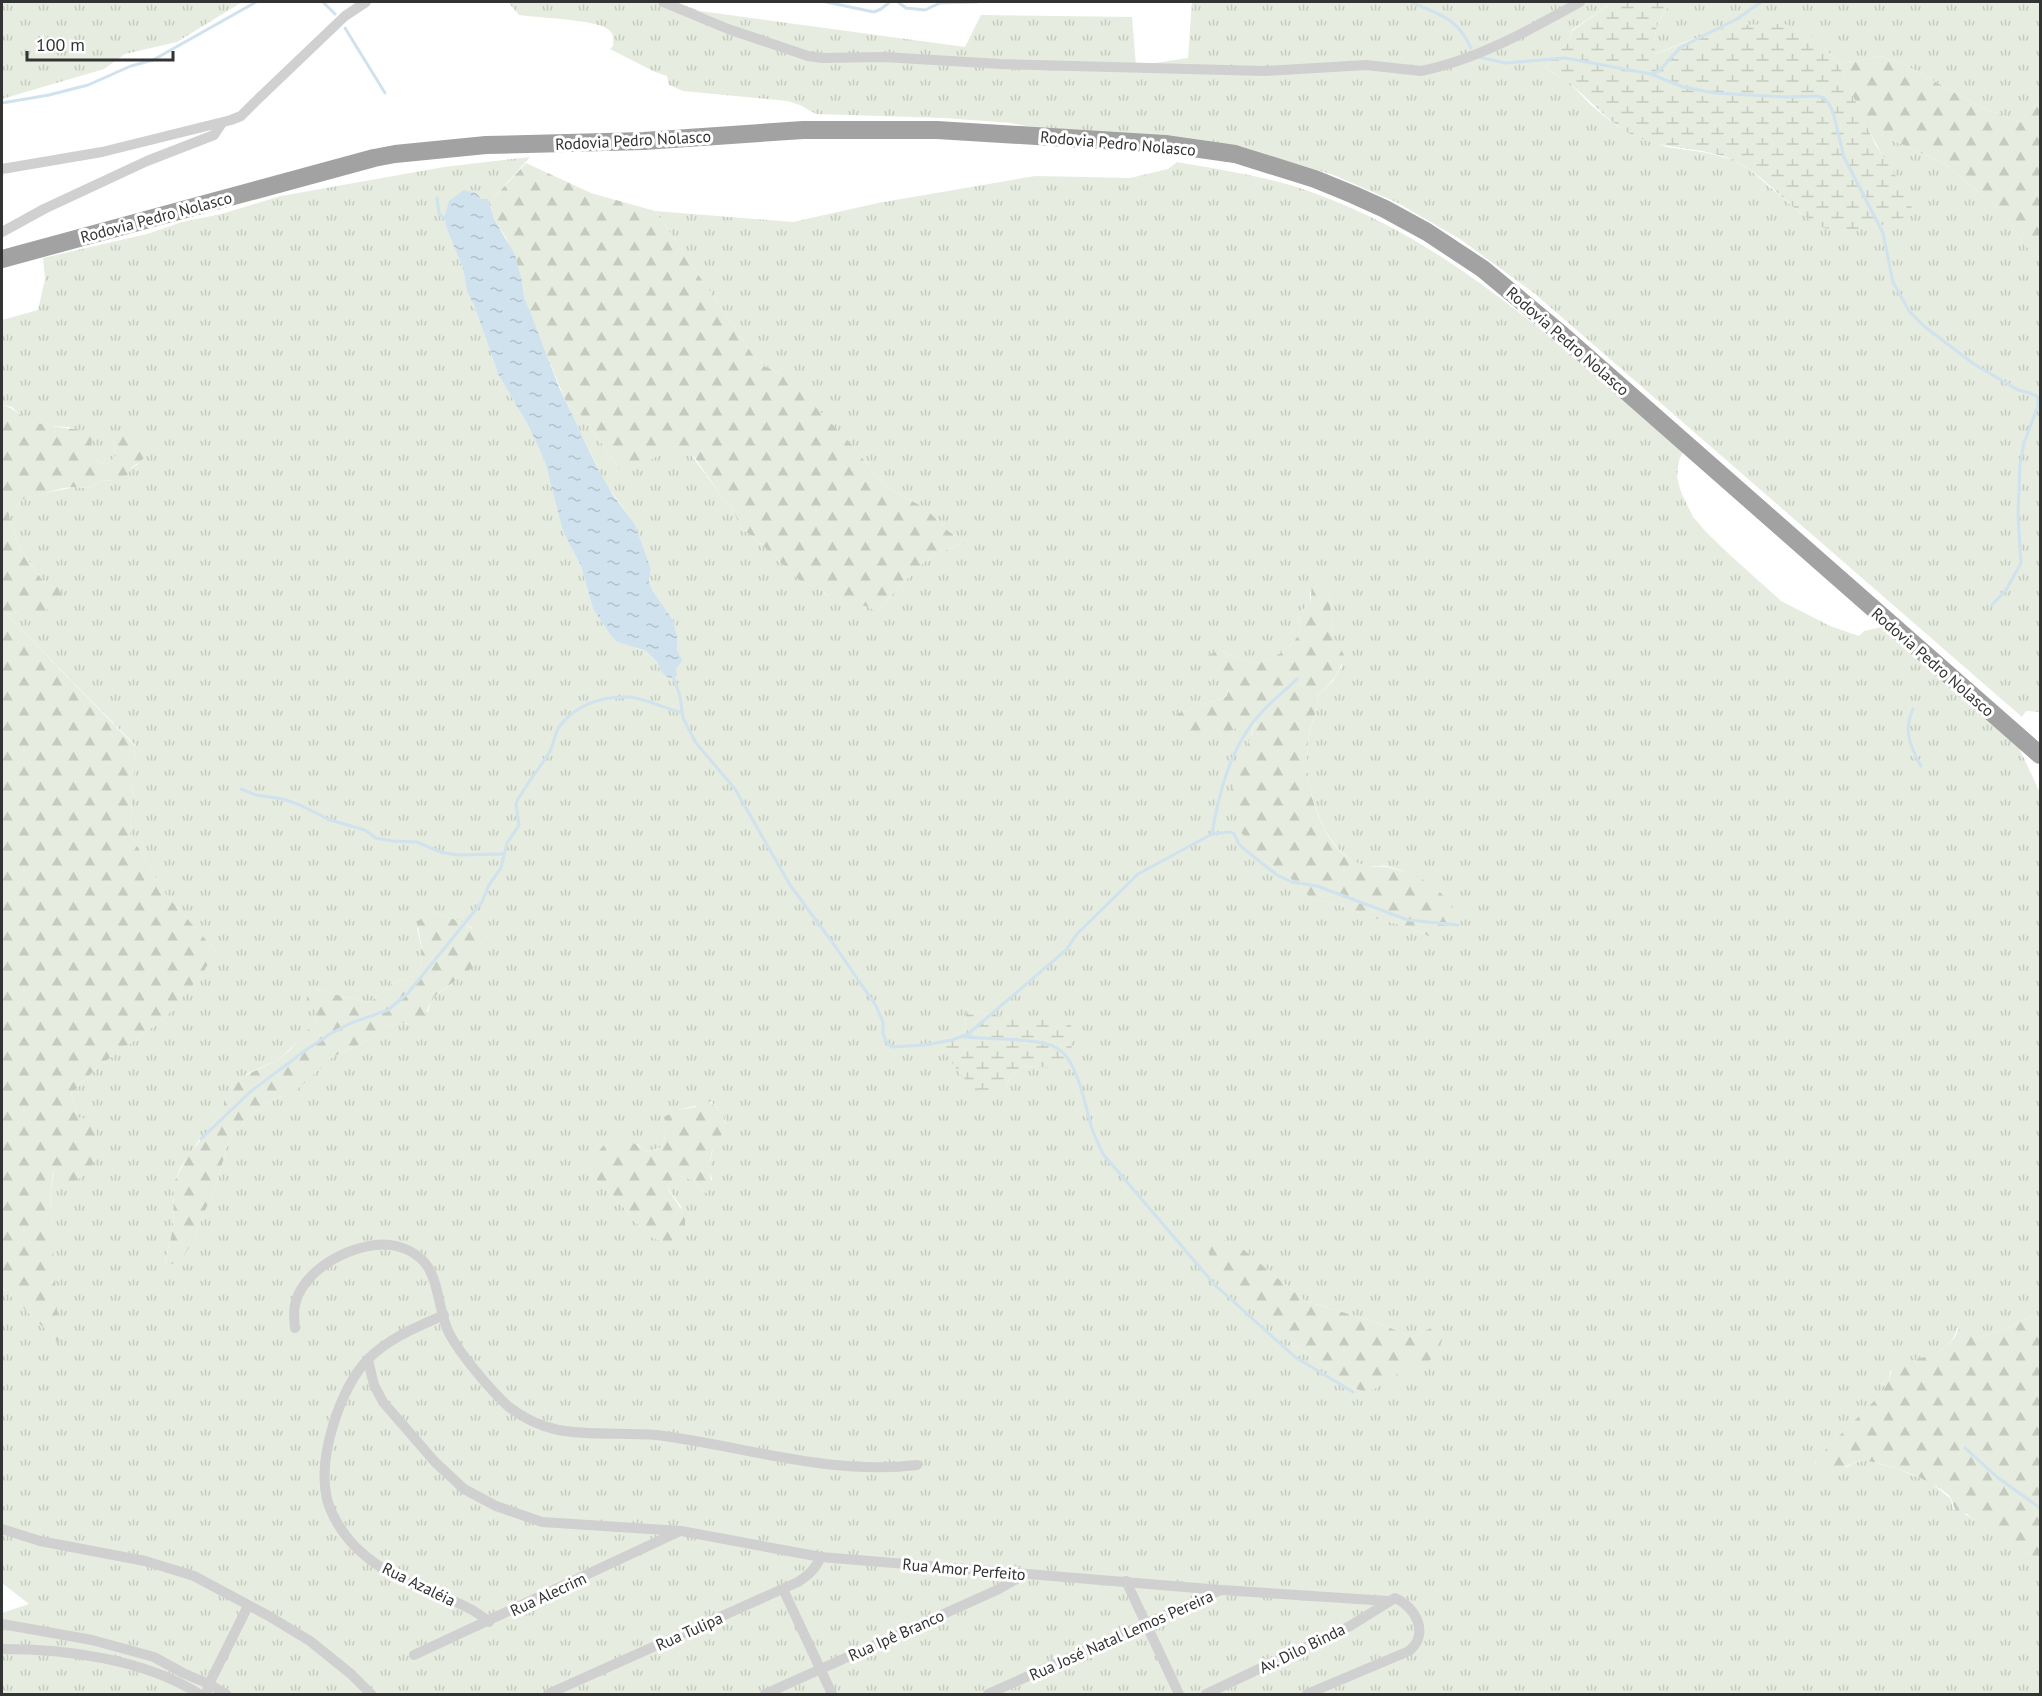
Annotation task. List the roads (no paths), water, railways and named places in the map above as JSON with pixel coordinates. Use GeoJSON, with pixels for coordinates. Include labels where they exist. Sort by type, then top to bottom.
{"type":"FeatureCollection","features":[{"type":"Feature","properties":{"kind":"highway","name":"Rodovia Pedro Nolasco"},"geometry":{"type":"LineString","coordinates":[[2,259],[374,158],[486,145],[644,141],[803,130],[925,130],[1165,144],[1235,154],[1315,179],[1375,204],[1427,232],[1483,269],[1570,342],[2040,755]]}},
{"type":"Feature","properties":{"kind":"street"},"geometry":{"type":"LineString","coordinates":[[2,169],[102,152],[222,123],[241,116],[345,16],[366,2]]}},
{"type":"Feature","properties":{"kind":"street"},"geometry":{"type":"LineString","coordinates":[[663,2],[728,29],[808,56],[822,58],[883,57],[1001,64],[1264,71],[1366,65],[1421,71],[1497,46],[1580,2]]}},
{"type":"Feature","properties":{"kind":"street"},"geometry":{"type":"LineString","coordinates":[[2,232],[44,209],[147,161],[213,135],[222,123]]}},
{"type":"Feature","properties":{"kind":"street"},"geometry":{"type":"LineString","coordinates":[[295,1328],[294,1312],[299,1292],[321,1267],[356,1249],[383,1245],[397,1246],[423,1260],[438,1287],[449,1332],[498,1396],[519,1413],[542,1425],[559,1430],[657,1435],[799,1461],[887,1469],[917,1465]]}},
{"type":"Feature","properties":{"kind":"street","name":"Rua Azaléia"},"geometry":{"type":"LineString","coordinates":[[444,1315],[394,1338],[368,1360],[356,1374],[340,1406],[328,1446],[324,1482],[327,1500],[334,1516],[345,1535],[360,1551],[384,1570],[471,1608],[489,1622]]}},
{"type":"Feature","properties":{"kind":"street","name":"Rua Amor Perfeito"},"geometry":{"type":"LineString","coordinates":[[368,1360],[374,1385],[383,1402],[435,1462],[464,1489],[496,1506],[542,1522],[681,1531],[821,1557],[1221,1590],[1391,1600]]}},
{"type":"Feature","properties":{"kind":"street"},"geometry":{"type":"LineString","coordinates":[[2,1529],[40,1540],[146,1561],[194,1576],[310,1641],[351,1674],[371,1695]]}},
{"type":"Feature","properties":{"kind":"street","name":"Rua Alecrim"},"geometry":{"type":"LineString","coordinates":[[414,1655],[681,1531]]}},
{"type":"Feature","properties":{"kind":"street","name":"Rua Tulipa"},"geometry":{"type":"LineString","coordinates":[[548,1695],[809,1576],[821,1557]]}},
{"type":"Feature","properties":{"kind":"street","name":"Rua Ipê Branco"},"geometry":{"type":"LineString","coordinates":[[765,1695],[997,1590],[1026,1574]]}},
{"type":"Feature","properties":{"kind":"street"},"geometry":{"type":"LineString","coordinates":[[1126,1581],[1179,1695]]}},
{"type":"Feature","properties":{"kind":"street"},"geometry":{"type":"LineString","coordinates":[[783,1589],[832,1695]]}},
{"type":"Feature","properties":{"kind":"street","name":"Rua José Natal Lemos Pereira"},"geometry":{"type":"LineString","coordinates":[[988,1695],[1221,1590]]}},
{"type":"Feature","properties":{"kind":"street"},"geometry":{"type":"LineString","coordinates":[[1307,1695],[1409,1651],[1415,1646],[1420,1629],[1419,1622],[1410,1606],[1391,1600]]}},
{"type":"Feature","properties":{"kind":"street","name":"Av. Dilo Binda"},"geometry":{"type":"LineString","coordinates":[[1206,1695],[1350,1626],[1391,1600]]}},
{"type":"Feature","properties":{"kind":"street"},"geometry":{"type":"LineString","coordinates":[[207,1689],[248,1606]]}},
{"type":"Feature","properties":{"kind":"street"},"geometry":{"type":"LineString","coordinates":[[2,1624],[92,1640],[154,1657],[207,1689],[226,1695]]}},
{"type":"Feature","properties":{"kind":"street"},"geometry":{"type":"LineString","coordinates":[[2,1649],[72,1652],[105,1659],[156,1673],[199,1695]]}},
{"type":"Feature","properties":{"kind":"water"},"geometry":{"type":"Polygon","coordinates":[[[464,190],[476,193],[482,199],[488,199],[494,219],[515,255],[524,296],[559,387],[597,467],[613,495],[635,524],[651,569],[649,582],[673,620],[677,649],[682,661],[676,669],[677,676],[667,677],[646,651],[618,642],[611,636],[593,609],[581,566],[563,532],[545,462],[529,427],[498,374],[474,305],[467,292],[463,269],[446,227],[445,215],[449,201],[464,190]]]}},
{"type":"Feature","properties":{"kind":"waterway"},"geometry":{"type":"LineString","coordinates":[[2,103],[88,85],[131,66],[153,60],[256,2]]}},
{"type":"Feature","properties":{"kind":"waterway"},"geometry":{"type":"LineString","coordinates":[[323,2],[335,14]]}},
{"type":"Feature","properties":{"kind":"waterway"},"geometry":{"type":"LineString","coordinates":[[826,2],[874,12],[890,2]]}},
{"type":"Feature","properties":{"kind":"waterway"},"geometry":{"type":"LineString","coordinates":[[898,2],[906,8],[925,10],[940,3],[977,2]]}},
{"type":"Feature","properties":{"kind":"waterway"},"geometry":{"type":"LineString","coordinates":[[1411,2],[1453,23],[1471,48]]}},
{"type":"Feature","properties":{"kind":"waterway"},"geometry":{"type":"LineString","coordinates":[[1651,74],[1659,71],[1681,47],[1737,19],[1761,2]]}},
{"type":"Feature","properties":{"kind":"waterway"},"geometry":{"type":"LineString","coordinates":[[345,28],[385,93]]}},
{"type":"Feature","properties":{"kind":"waterway"},"geometry":{"type":"LineString","coordinates":[[1479,57],[1505,63],[1565,58],[1651,74],[1683,87],[1715,93],[1824,98],[1833,112],[1844,157],[1883,233],[1893,282],[1909,311],[1925,327],[1974,364],[2018,390],[2038,397],[2038,406],[2024,443],[2020,465],[2018,516],[2021,563],[2006,590],[1992,605]]}},
{"type":"Feature","properties":{"kind":"waterway"},"geometry":{"type":"LineString","coordinates":[[437,198],[439,214],[448,221]]}},
{"type":"Feature","properties":{"kind":"waterway"},"geometry":{"type":"LineString","coordinates":[[673,676],[680,696],[683,718],[696,743],[735,789],[790,885],[876,1006],[883,1022],[883,1034],[887,1043],[892,1047],[925,1045],[952,1040],[968,1034],[1066,950],[1077,934],[1138,874],[1212,834],[1230,832],[1234,834],[1244,849],[1277,875],[1292,882],[1317,886],[1408,920],[1458,925]]}},
{"type":"Feature","properties":{"kind":"waterway"},"geometry":{"type":"LineString","coordinates":[[1212,833],[1218,802],[1241,740],[1264,709],[1297,679]]}},
{"type":"Feature","properties":{"kind":"waterway"},"geometry":{"type":"LineString","coordinates":[[201,1139],[250,1092],[306,1050],[351,1023],[388,1010],[408,993],[482,902],[489,885],[501,868],[507,843],[519,825],[516,804],[518,799],[549,753],[557,730],[565,719],[589,703],[618,697],[641,699],[681,712]]}},
{"type":"Feature","properties":{"kind":"waterway"},"geometry":{"type":"LineString","coordinates":[[1913,709],[1908,731],[1921,766]]}},
{"type":"Feature","properties":{"kind":"waterway"},"geometry":{"type":"LineString","coordinates":[[241,789],[256,795],[283,799],[300,805],[330,820],[365,830],[376,838],[417,842],[440,852],[457,855],[504,854]]}},
{"type":"Feature","properties":{"kind":"waterway"},"geometry":{"type":"LineString","coordinates":[[964,1037],[1037,1042],[1055,1047],[1063,1053],[1075,1072],[1092,1129],[1103,1154],[1214,1284],[1295,1357],[1353,1392]]}},
{"type":"Feature","properties":{"kind":"waterway"},"geometry":{"type":"LineString","coordinates":[[1965,1448],[1997,1477],[2040,1508]]}}]}
